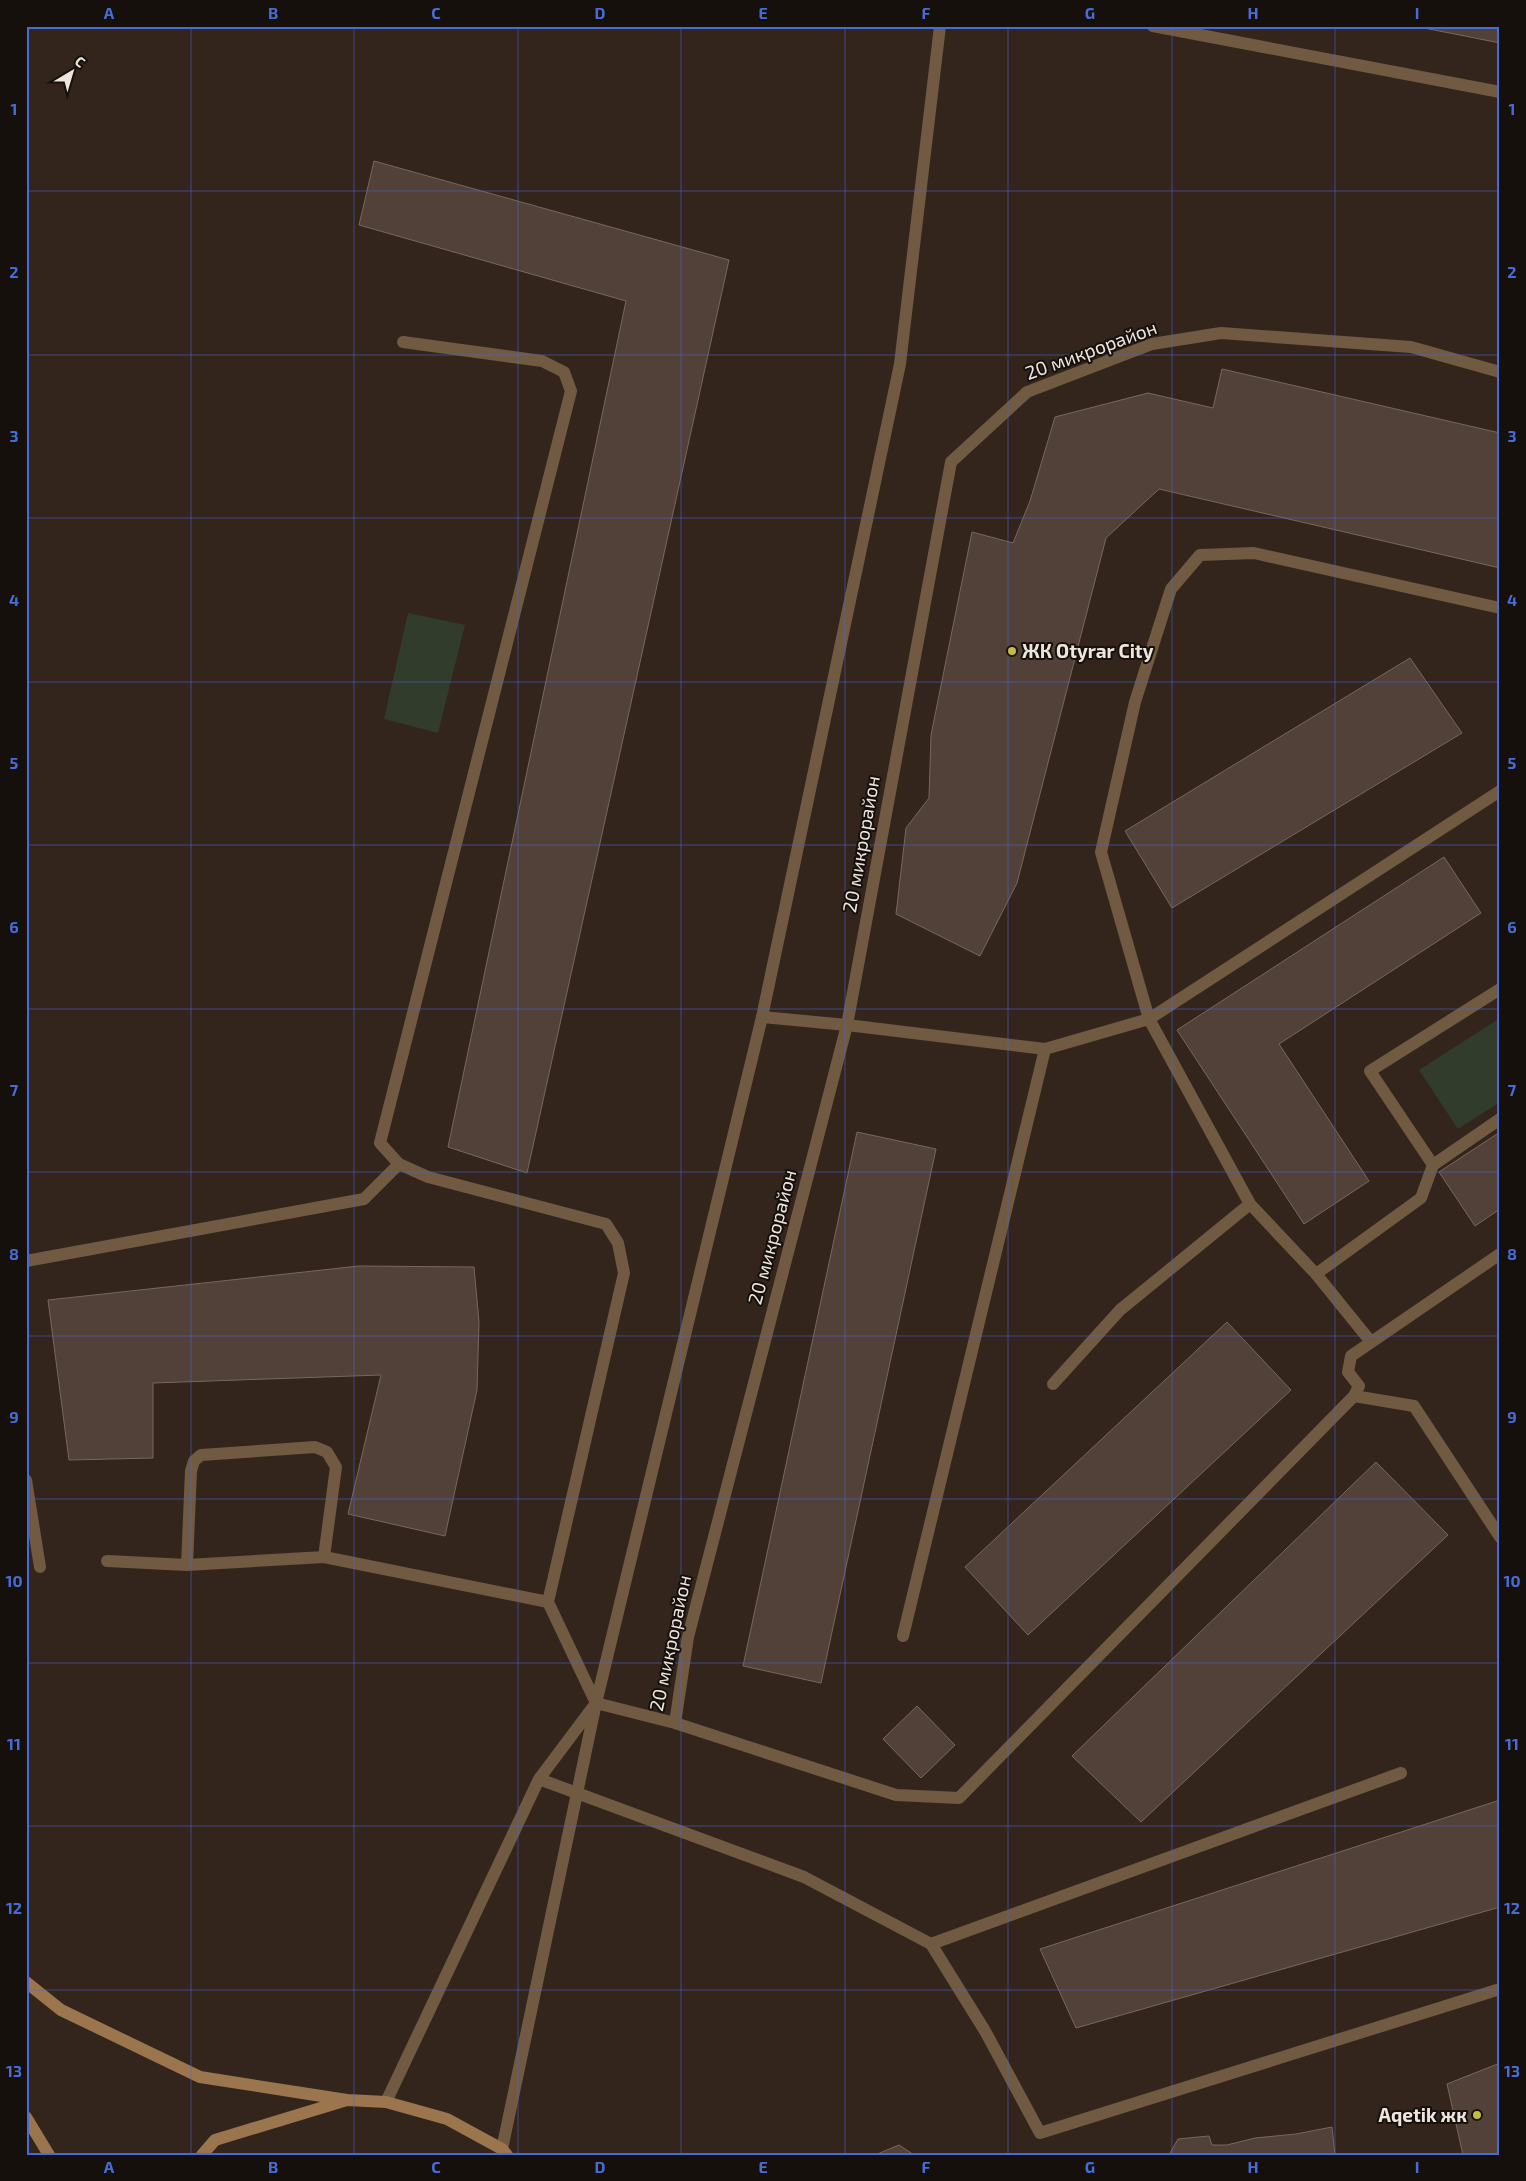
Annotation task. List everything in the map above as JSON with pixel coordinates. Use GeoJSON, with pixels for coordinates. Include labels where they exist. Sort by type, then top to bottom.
{"type":"FeatureCollection","features":[{"type":"Feature","properties":{"kind":"main road"},"geometry":{"type":"LineString","coordinates":[[26,1982],[61,2010],[200,2077],[347,2100],[386,2102],[447,2118],[504,2152]]}},
{"type":"Feature","properties":{"kind":"main road"},"geometry":{"type":"LineString","coordinates":[[202,2155],[215,2140],[347,2100]]}},
{"type":"Feature","properties":{"kind":"main road"},"geometry":{"type":"LineString","coordinates":[[26,2117],[49,2155]]}},
{"type":"Feature","properties":{"kind":"street"},"geometry":{"type":"LineString","coordinates":[[504,2152],[596,1704],[762,1017],[900,364],[940,26]]}},
{"type":"Feature","properties":{"kind":"street"},"geometry":{"type":"LineString","coordinates":[[1153,26],[1500,92]]}},
{"type":"Feature","properties":{"kind":"street","name":"20 микрорайон"},"geometry":{"type":"LineString","coordinates":[[596,1704],[675,1723],[688,1636],[847,1025],[951,462],[1027,392],[1152,344],[1221,333],[1411,347],[1500,372]]}},
{"type":"Feature","properties":{"kind":"street"},"geometry":{"type":"LineString","coordinates":[[403,342],[542,361],[564,372],[570,391],[380,1143],[399,1164],[428,1177],[606,1224],[618,1244],[624,1273],[548,1602],[596,1704]]}},
{"type":"Feature","properties":{"kind":"street"},"geometry":{"type":"LineString","coordinates":[[1371,1342],[1316,1274],[1250,1204],[1150,1019],[1101,852],[1135,702],[1171,589],[1200,555],[1254,553],[1500,608]]}},
{"type":"Feature","properties":{"kind":"street"},"geometry":{"type":"LineString","coordinates":[[762,1017],[847,1025],[1045,1049],[1150,1019],[1500,791]]}},
{"type":"Feature","properties":{"kind":"street"},"geometry":{"type":"LineString","coordinates":[[1433,1165],[1370,1071],[1500,989]]}},
{"type":"Feature","properties":{"kind":"street"},"geometry":{"type":"LineString","coordinates":[[903,1636],[1045,1049]]}},
{"type":"Feature","properties":{"kind":"street"},"geometry":{"type":"LineString","coordinates":[[1316,1274],[1420,1198],[1433,1165],[1500,1119]]}},
{"type":"Feature","properties":{"kind":"street"},"geometry":{"type":"LineString","coordinates":[[26,1261],[364,1199],[399,1164]]}},
{"type":"Feature","properties":{"kind":"street"},"geometry":{"type":"LineString","coordinates":[[1053,1384],[1120,1310],[1250,1204]]}},
{"type":"Feature","properties":{"kind":"street"},"geometry":{"type":"LineString","coordinates":[[675,1723],[896,1795],[959,1798],[1354,1396],[1359,1386],[1348,1372],[1351,1356],[1500,1254]]}},
{"type":"Feature","properties":{"kind":"street"},"geometry":{"type":"LineString","coordinates":[[1354,1396],[1414,1406],[1500,1537]]}},
{"type":"Feature","properties":{"kind":"street"},"geometry":{"type":"LineString","coordinates":[[187,1565],[191,1471],[194,1460],[201,1456],[315,1447],[328,1452],[336,1467],[324,1557]]}},
{"type":"Feature","properties":{"kind":"street"},"geometry":{"type":"LineString","coordinates":[[26,1480],[40,1567]]}},
{"type":"Feature","properties":{"kind":"street"},"geometry":{"type":"LineString","coordinates":[[107,1561],[187,1565],[324,1557],[548,1602]]}},
{"type":"Feature","properties":{"kind":"street"},"geometry":{"type":"LineString","coordinates":[[386,2102],[539,1779],[596,1704]]}},
{"type":"Feature","properties":{"kind":"street"},"geometry":{"type":"LineString","coordinates":[[931,1944],[1401,1774]]}},
{"type":"Feature","properties":{"kind":"street"},"geometry":{"type":"LineString","coordinates":[[539,1779],[804,1877],[931,1944],[985,2031],[1040,2133],[1500,1989]]}},
{"type":"Feature","properties":{"kind":"green space"},"geometry":{"type":"Polygon","coordinates":[[[408,613],[465,625],[438,733],[384,719],[408,613]]]}},
{"type":"Feature","properties":{"kind":"green space"},"geometry":{"type":"Polygon","coordinates":[[[1500,1018],[1500,1102],[1458,1129],[1419,1070],[1500,1018]]]}},
{"type":"Feature","properties":{"kind":"building"},"geometry":{"type":"Polygon","coordinates":[[[1414,26],[1500,26],[1500,43],[1414,26]]]}},
{"type":"Feature","properties":{"kind":"building"},"geometry":{"type":"Polygon","coordinates":[[[374,161],[729,260],[527,1173],[448,1147],[626,301],[359,225],[374,161]]]}},
{"type":"Feature","properties":{"kind":"building","name":"ЖК Otyrar City"},"geometry":{"type":"Polygon","coordinates":[[[1222,369],[1500,433],[1500,568],[1159,489],[1106,538],[1017,883],[980,956],[896,914],[906,828],[929,798],[931,735],[972,532],[1013,543],[1030,501],[1055,417],[1148,393],[1213,408],[1222,369]]]}},
{"type":"Feature","properties":{"kind":"building"},"geometry":{"type":"Polygon","coordinates":[[[1410,658],[1462,733],[1172,908],[1125,831],[1410,658]]]}},
{"type":"Feature","properties":{"kind":"building"},"geometry":{"type":"Polygon","coordinates":[[[1444,857],[1481,913],[1279,1044],[1369,1181],[1304,1224],[1177,1030],[1444,857]]]}},
{"type":"Feature","properties":{"kind":"building"},"geometry":{"type":"Polygon","coordinates":[[[857,1132],[936,1149],[821,1683],[743,1666],[857,1132]]]}},
{"type":"Feature","properties":{"kind":"building"},"geometry":{"type":"Polygon","coordinates":[[[1500,1132],[1500,1209],[1475,1226],[1439,1172],[1500,1132]]]}},
{"type":"Feature","properties":{"kind":"building"},"geometry":{"type":"Polygon","coordinates":[[[359,1266],[474,1267],[479,1322],[477,1390],[445,1536],[348,1514],[381,1375],[153,1383],[153,1458],[69,1460],[48,1300],[359,1266]]]}},
{"type":"Feature","properties":{"kind":"building"},"geometry":{"type":"Polygon","coordinates":[[[1227,1322],[1291,1390],[1028,1635],[965,1567],[1227,1322]]]}},
{"type":"Feature","properties":{"kind":"building"},"geometry":{"type":"Polygon","coordinates":[[[1376,1462],[1448,1535],[1141,1822],[1072,1756],[1376,1462]]]}},
{"type":"Feature","properties":{"kind":"building"},"geometry":{"type":"Polygon","coordinates":[[[917,1706],[955,1745],[921,1778],[883,1739],[917,1706]]]}},
{"type":"Feature","properties":{"kind":"building"},"geometry":{"type":"Polygon","coordinates":[[[1500,1800],[1500,1907],[1076,2028],[1040,1949],[1500,1800]]]}},
{"type":"Feature","properties":{"kind":"building","name":"Aqetik жк"},"geometry":{"type":"Polygon","coordinates":[[[1500,2063],[1500,2155],[1463,2155],[1447,2084],[1500,2063]]]}},
{"type":"Feature","properties":{"kind":"building"},"geometry":{"type":"Polygon","coordinates":[[[1332,2127],[1335,2155],[1169,2155],[1178,2139],[1209,2136],[1212,2145],[1227,2145],[1255,2138],[1296,2134],[1332,2127]]]}},
{"type":"Feature","properties":{"kind":"building"},"geometry":{"type":"Polygon","coordinates":[[[899,2145],[914,2155],[875,2155],[899,2145]]]}},
{"type":"Feature","properties":{"kind":"place","name":"ЖК Otyrar City"},"geometry":{"type":"Point","coordinates":[1012,651]}},
{"type":"Feature","properties":{"kind":"place","name":"Aqetik жк"},"geometry":{"type":"Point","coordinates":[1477,2115]}}]}
